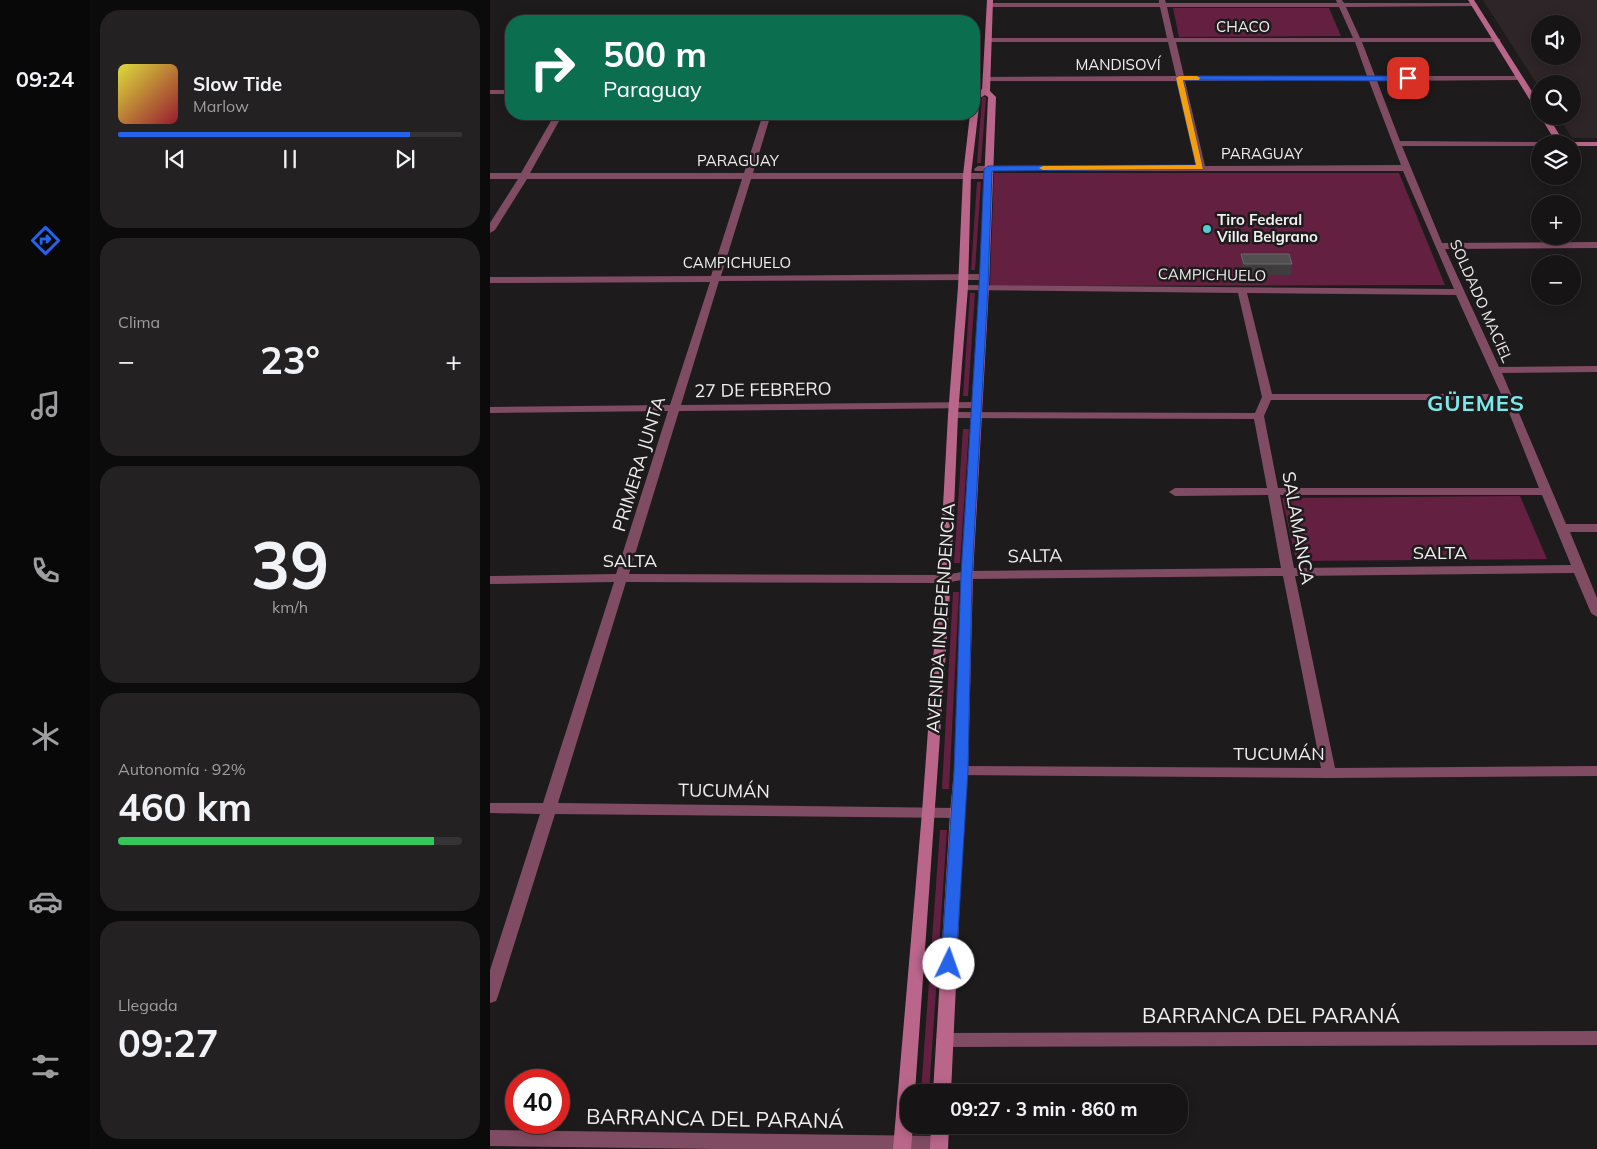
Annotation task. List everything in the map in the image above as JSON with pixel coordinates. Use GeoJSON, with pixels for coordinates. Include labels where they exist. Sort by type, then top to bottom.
{"type":"FeatureCollection","features":[{"type":"Feature","properties":{"kind":"street"},"geometry":{"type":"LineString","coordinates":[[990,2],[1473,2],[1531,96]]}},
{"type":"Feature","properties":{"kind":"street","name":"AVENIDA INDEPENDENCIA"},"geometry":{"type":"LineString","coordinates":[[942,1084],[957,813],[961,771],[967,575],[984,282],[987,172],[992,97],[980,91],[986,79],[990,2]]}},
{"type":"Feature","properties":{"kind":"street"},"geometry":{"type":"LineString","coordinates":[[1163,2],[1200,167]]}},
{"type":"Feature","properties":{"kind":"street","name":"SOLDADO MACIEL"},"geometry":{"type":"LineString","coordinates":[[1341,3],[1358,41],[1406,168],[1439,246],[1508,397],[1597,613]]}},
{"type":"Feature","properties":{"kind":"street","name":"CHACO"},"geometry":{"type":"LineString","coordinates":[[989,40],[1497,40]]}},
{"type":"Feature","properties":{"kind":"street","name":"MANDISOVÍ"},"geometry":{"type":"LineString","coordinates":[[986,79],[1520,78]]}},
{"type":"Feature","properties":{"kind":"street"},"geometry":{"type":"LineString","coordinates":[[490,92],[505,92]]}},
{"type":"Feature","properties":{"kind":"street"},"geometry":{"type":"LineString","coordinates":[[490,230],[524,176],[556,120]]}},
{"type":"Feature","properties":{"kind":"street","name":"PRIMERA JUNTA"},"geometry":{"type":"LineString","coordinates":[[490,996],[765,120]]}},
{"type":"Feature","properties":{"kind":"street","name":"AVENIDA INDEPENDENCIA"},"geometry":{"type":"LineString","coordinates":[[903,1146],[929,812],[945,579],[968,172],[974,120]]}},
{"type":"Feature","properties":{"kind":"street"},"geometry":{"type":"LineString","coordinates":[[1396,144],[1531,144]]}},
{"type":"Feature","properties":{"kind":"street"},"geometry":{"type":"LineString","coordinates":[[1581,144],[1597,144]]}},
{"type":"Feature","properties":{"kind":"street","name":"PARAGUAY"},"geometry":{"type":"LineString","coordinates":[[490,176],[987,172],[1200,167],[1406,168]]}},
{"type":"Feature","properties":{"kind":"street"},"geometry":{"type":"LineString","coordinates":[[1439,246],[1597,245]]}},
{"type":"Feature","properties":{"kind":"street","name":"CAMPICHUELO"},"geometry":{"type":"LineString","coordinates":[[490,280],[716,278],[984,282],[1242,291],[1460,292]]}},
{"type":"Feature","properties":{"kind":"street"},"geometry":{"type":"LineString","coordinates":[[1242,291],[1267,397],[1259,416]]}},
{"type":"Feature","properties":{"kind":"street"},"geometry":{"type":"LineString","coordinates":[[1496,370],[1597,369]]}},
{"type":"Feature","properties":{"kind":"street"},"geometry":{"type":"LineString","coordinates":[[1267,397],[1508,397]]}},
{"type":"Feature","properties":{"kind":"street","name":"27 DE FEBRERO"},"geometry":{"type":"LineString","coordinates":[[490,410],[675,408],[976,410],[1259,416]]}},
{"type":"Feature","properties":{"kind":"street","name":"SALAMANCA"},"geometry":{"type":"LineString","coordinates":[[1259,416],[1329,772]]}},
{"type":"Feature","properties":{"kind":"street"},"geometry":{"type":"LineString","coordinates":[[1175,492],[1545,490]]}},
{"type":"Feature","properties":{"kind":"street"},"geometry":{"type":"LineString","coordinates":[[1563,528],[1597,528]]}},
{"type":"Feature","properties":{"kind":"street","name":"SALTA"},"geometry":{"type":"LineString","coordinates":[[490,580],[621,578],[945,579],[967,575],[1580,569]]}},
{"type":"Feature","properties":{"kind":"street","name":"TUCUMÁN"},"geometry":{"type":"LineString","coordinates":[[961,771],[1597,771]]}},
{"type":"Feature","properties":{"kind":"street","name":"TUCUMÁN"},"geometry":{"type":"LineString","coordinates":[[490,808],[957,813]]}},
{"type":"Feature","properties":{"kind":"street","name":"BARRANCA DEL PARANÁ"},"geometry":{"type":"LineString","coordinates":[[945,1040],[1597,1038]]}},
{"type":"Feature","properties":{"kind":"street"},"geometry":{"type":"LineString","coordinates":[[939,1147],[940,1134]]}},
{"type":"Feature","properties":{"kind":"street","name":"BARRANCA DEL PARANÁ"},"geometry":{"type":"LineString","coordinates":[[490,1138],[939,1147]]}},
{"type":"Feature","properties":{"kind":"shaded area"},"geometry":{"type":"Polygon","coordinates":[[[1483,0],[1597,0],[1597,138],[1581,138],[1581,135],[1570,135],[1564,125],[1581,125],[1581,75],[1531,75],[1483,0]]]}},
{"type":"Feature","properties":{"kind":"shaded area"},"geometry":{"type":"Polygon","coordinates":[[[1173,8],[1329,8],[1341,36],[1179,37],[1173,8]]]}},
{"type":"Feature","properties":{"kind":"shaded area"},"geometry":{"type":"Polygon","coordinates":[[[982,97],[986,97],[981,163],[977,163],[982,97]]]}},
{"type":"Feature","properties":{"kind":"shaded area","name":"Tiro Federal Villa Belgrano"},"geometry":{"type":"Polygon","coordinates":[[[994,173],[1399,173],[1445,285],[990,286],[994,173]]]}},
{"type":"Feature","properties":{"kind":"shaded area"},"geometry":{"type":"Polygon","coordinates":[[[977,182],[981,182],[975,270],[971,270],[977,182]]]}},
{"type":"Feature","properties":{"kind":"shaded area"},"geometry":{"type":"Polygon","coordinates":[[[970,293],[975,293],[968,396],[963,396],[970,293]]]}},
{"type":"Feature","properties":{"kind":"shaded area"},"geometry":{"type":"Polygon","coordinates":[[[963,429],[969,429],[960,563],[954,563],[963,429]]]}},
{"type":"Feature","properties":{"kind":"shaded area"},"geometry":{"type":"Polygon","coordinates":[[[1520,496],[1547,559],[1296,561],[1282,498],[1520,496]]]}},
{"type":"Feature","properties":{"kind":"shaded area"},"geometry":{"type":"Polygon","coordinates":[[[953,592],[959,592],[949,789],[942,789],[953,592]]]}},
{"type":"Feature","properties":{"kind":"shaded area"},"geometry":{"type":"Polygon","coordinates":[[[940,830],[947,830],[930,1084],[922,1084],[940,830]]]}},
{"type":"Feature","properties":{"kind":"building"},"geometry":{"type":"Polygon","coordinates":[[[1241,254],[1289,254],[1292,264],[1244,264],[1241,254]]]}},
{"type":"Feature","properties":{"kind":"slow traffic"},"geometry":{"type":"LineString","coordinates":[[1043,168],[1200,167],[1179,78],[1197,78]]}},
{"type":"Feature","properties":{"kind":"place","name":"Tiro Federal Villa Belgrano"},"geometry":{"type":"Point","coordinates":[1207,229]}},
{"type":"Feature","properties":{"kind":"district","name":"GÜEMES"},"geometry":{"type":"Point","coordinates":[1476,403]}},
{"type":"Feature","properties":{"kind":"route"},"geometry":{"type":"LineString","coordinates":[[949,964],[961,771],[967,575],[984,287],[988,169],[1200,167],[1179,78],[1408,78]]}}]}
